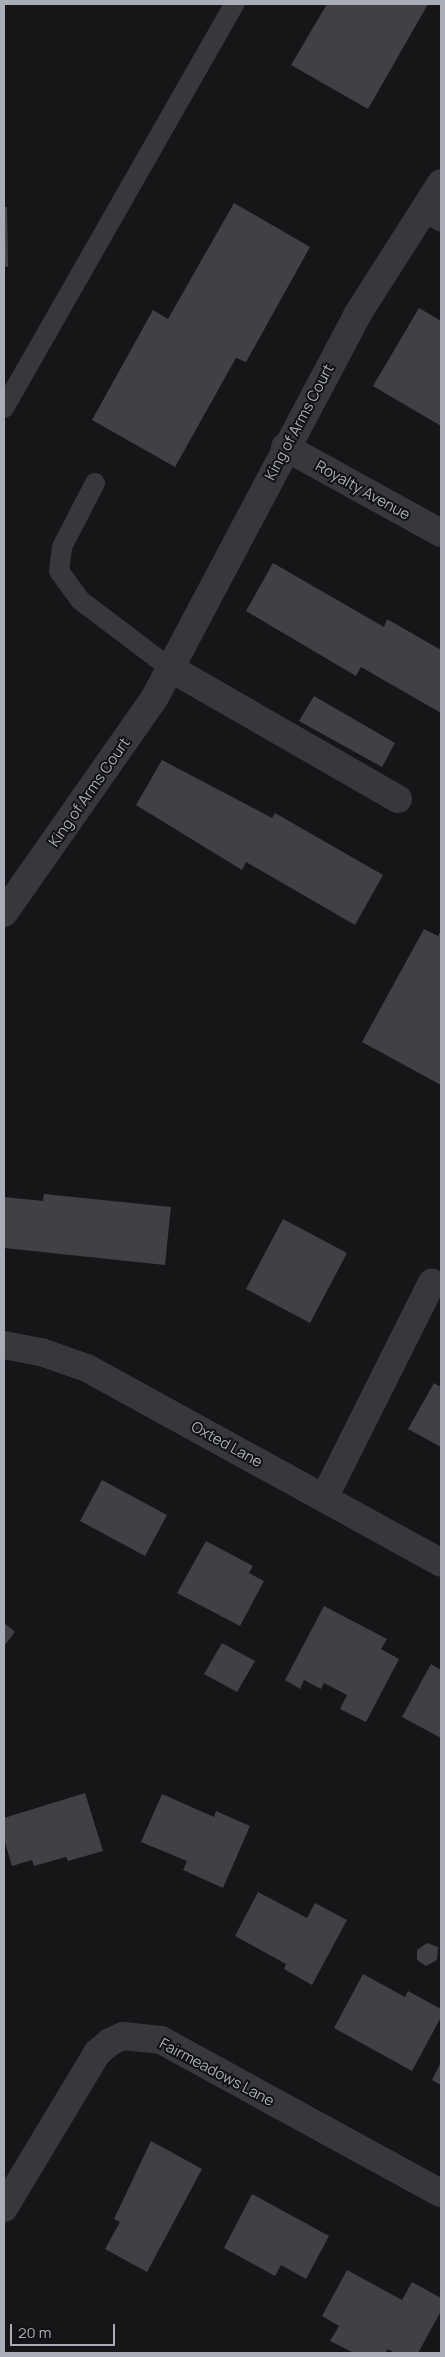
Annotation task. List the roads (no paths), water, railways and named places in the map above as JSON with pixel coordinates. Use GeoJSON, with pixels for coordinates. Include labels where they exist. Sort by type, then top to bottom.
{"type":"FeatureCollection","features":[{"type":"Feature","properties":{"kind":"street","name":"King of Arms Court"},"geometry":{"type":"LineString","coordinates":[[4,913],[154,699],[284,447],[356,315],[432,217],[441,183]]}},
{"type":"Feature","properties":{"kind":"street","name":"Royalty Avenue"},"geometry":{"type":"LineString","coordinates":[[284,447],[441,533]]}},
{"type":"Feature","properties":{"kind":"street"},"geometry":{"type":"LineString","coordinates":[[170,668],[398,799]]}},
{"type":"Feature","properties":{"kind":"street"},"geometry":{"type":"LineString","coordinates":[[324,1498],[438,1278]]}},
{"type":"Feature","properties":{"kind":"street","name":"Oxted Lane"},"geometry":{"type":"LineString","coordinates":[[4,1345],[41,1352],[87,1368],[441,1563]]}},
{"type":"Feature","properties":{"kind":"street","name":"Fairmeadows Lane"},"geometry":{"type":"LineString","coordinates":[[4,2208],[97,2053],[110,2042],[123,2036],[160,2040],[441,2194]]}},
{"type":"Feature","properties":{"kind":"lane"},"geometry":{"type":"LineString","coordinates":[[4,408],[234,4]]}},
{"type":"Feature","properties":{"kind":"lane"},"geometry":{"type":"LineString","coordinates":[[95,483],[62,546],[59,571],[80,600],[170,668]]}}]}
